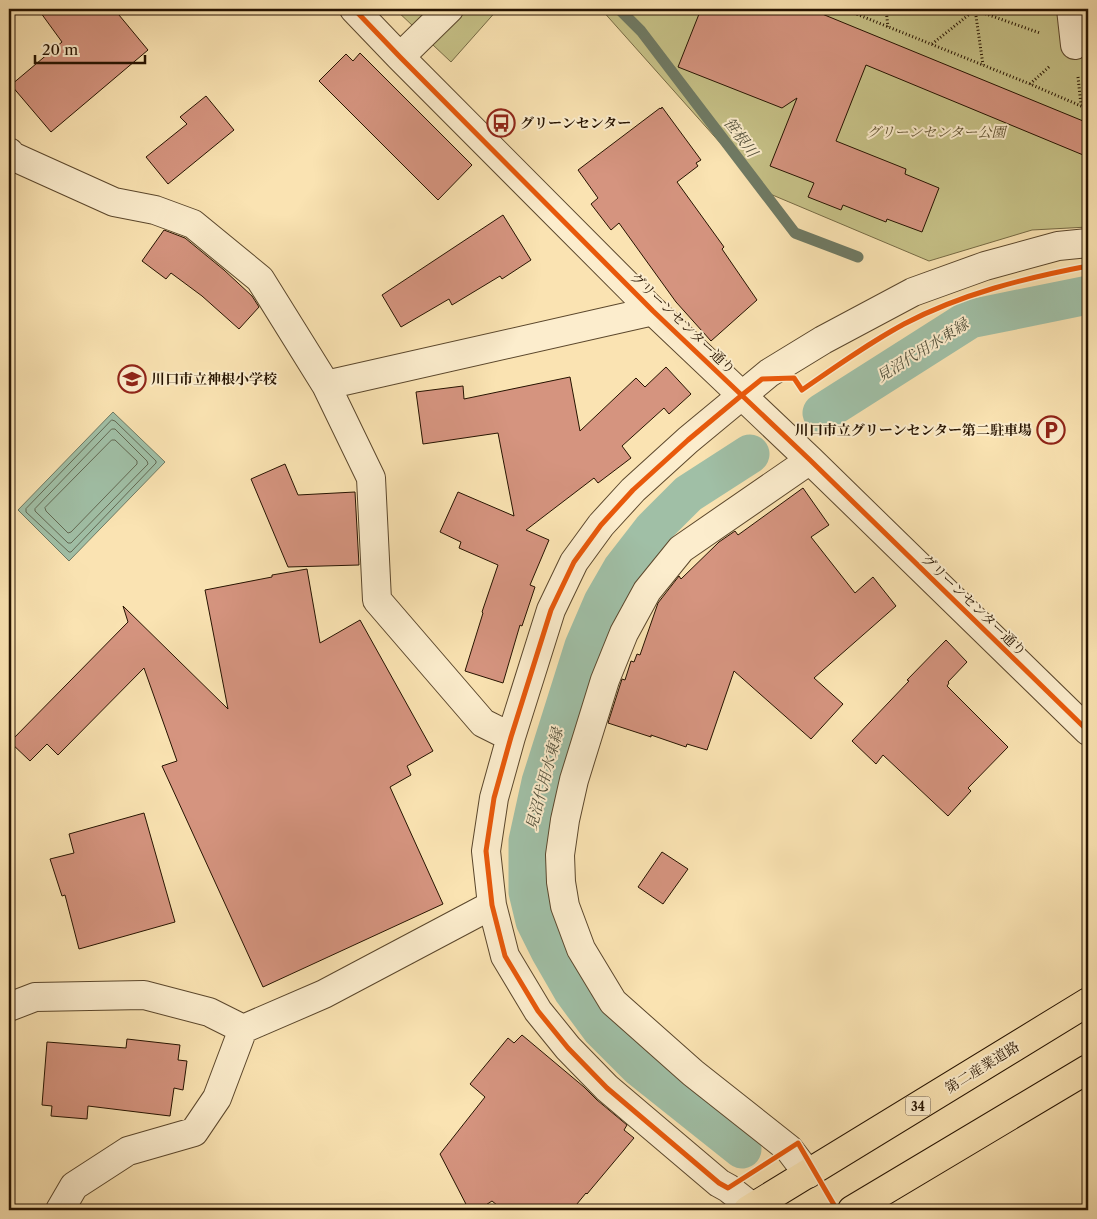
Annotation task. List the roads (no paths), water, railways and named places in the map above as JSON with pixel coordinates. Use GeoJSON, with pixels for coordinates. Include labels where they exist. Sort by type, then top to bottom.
{"type":"FeatureCollection","features":[{"type":"Feature","properties":{"kind":"main road","name":"第二産業道路"},"geometry":{"type":"LineString","coordinates":[[752,1209],[1088,1002]]}},
{"type":"Feature","properties":{"kind":"main road"},"geometry":{"type":"LineString","coordinates":[[867,1207],[1088,1069]]}},
{"type":"Feature","properties":{"kind":"street","name":"グリーンセンター通り"},"geometry":{"type":"LineString","coordinates":[[354,9],[653,311],[742,394],[1088,732]]}},
{"type":"Feature","properties":{"kind":"street"},"geometry":{"type":"LineString","coordinates":[[400,57],[449,9]]}},
{"type":"Feature","properties":{"kind":"street"},"geometry":{"type":"LineString","coordinates":[[1071,9],[1084,43]]}},
{"type":"Feature","properties":{"kind":"street"},"geometry":{"type":"LineString","coordinates":[[9,152],[12,156],[114,202],[155,210],[193,224],[260,279],[326,385],[371,478],[377,600],[483,723],[511,737]]}},
{"type":"Feature","properties":{"kind":"street"},"geometry":{"type":"LineString","coordinates":[[752,1209],[728,1188],[719,1184],[607,1088],[568,1048],[538,1011],[505,956],[492,905],[486,851],[494,798],[551,610],[574,562],[601,525],[633,490],[688,440],[769,373],[823,340],[913,292],[985,266],[1058,246],[1088,243]]}},
{"type":"Feature","properties":{"kind":"street"},"geometry":{"type":"LineString","coordinates":[[326,385],[653,311]]}},
{"type":"Feature","properties":{"kind":"street"},"geometry":{"type":"LineString","coordinates":[[808,1174],[793,1152],[692,1073],[614,1002],[581,949],[568,915],[561,882],[560,855],[564,820],[574,780],[605,680],[624,634],[647,591],[680,549],[810,460]]}},
{"type":"Feature","properties":{"kind":"street"},"geometry":{"type":"LineString","coordinates":[[60,1210],[74,1186],[128,1151],[194,1132],[217,1098],[243,1029],[324,994],[492,905]]}},
{"type":"Feature","properties":{"kind":"street"},"geometry":{"type":"LineString","coordinates":[[9,1007],[35,997],[144,995],[209,1012],[243,1029]]}},
{"type":"Feature","properties":{"kind":"water"},"geometry":{"type":"Polygon","coordinates":[[[113,412],[165,462],[69,561],[18,510],[113,412]]]}},
{"type":"Feature","properties":{"kind":"waterway","name":"笹根川"},"geometry":{"type":"LineString","coordinates":[[619,9],[641,31],[795,233],[858,257]]}},
{"type":"Feature","properties":{"kind":"waterway","name":"見沼代用水東縁"},"geometry":{"type":"LineString","coordinates":[[822,413],[970,319],[1088,295]]}},
{"type":"Feature","properties":{"kind":"waterway","name":"見沼代用水東縁"},"geometry":{"type":"LineString","coordinates":[[742,1149],[639,1067],[601,1029],[573,991],[535,921],[528,892],[528,841],[541,782],[584,646],[603,602],[622,569],[653,529],[688,494],[750,454]]}},
{"type":"Feature","properties":{"kind":"place","name":"グリーンセンター"},"geometry":{"type":"Point","coordinates":[501,123]}},
{"type":"Feature","properties":{"kind":"place","name":"川口市立神根小学校"},"geometry":{"type":"Point","coordinates":[132,379]}},
{"type":"Feature","properties":{"kind":"place","name":"川口市立グリーンセンター第二駐車場"},"geometry":{"type":"Point","coordinates":[1051,430]}},
{"type":"Feature","properties":{"kind":"park label","name":"グリーンセンター公園"},"geometry":{"type":"Point","coordinates":[936,132]}}]}
